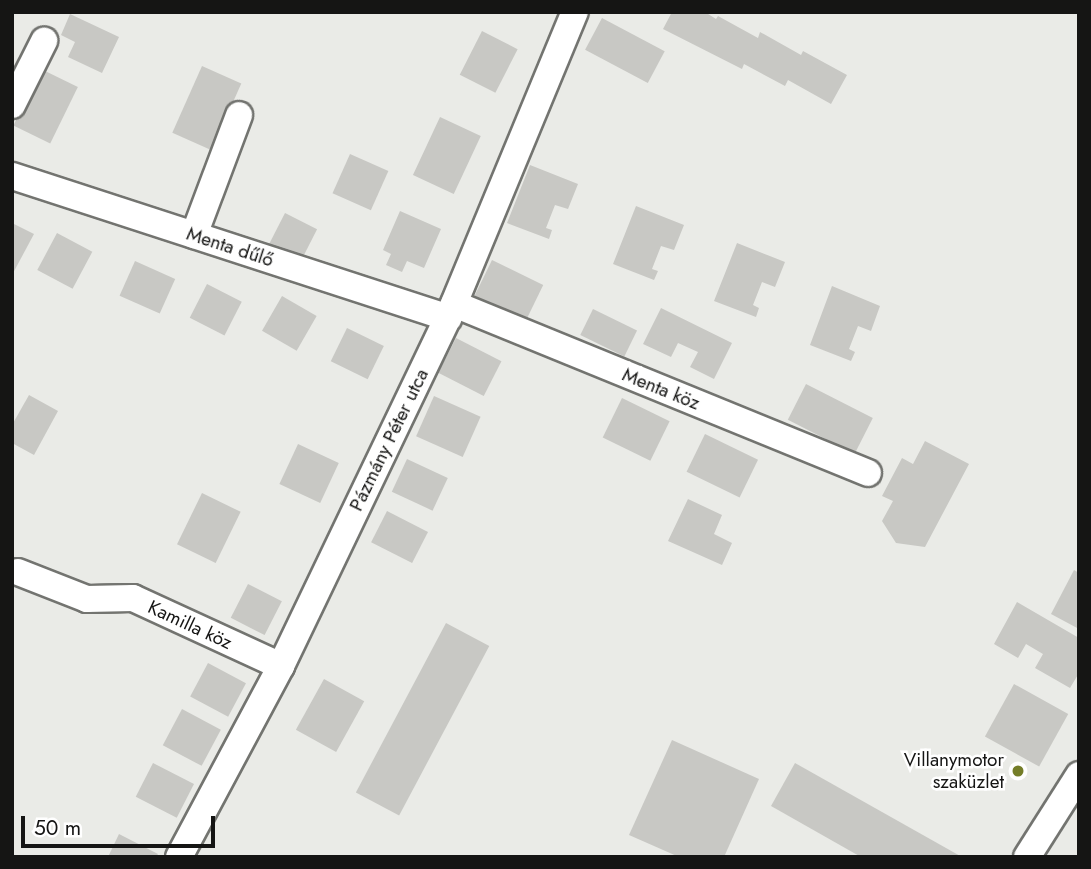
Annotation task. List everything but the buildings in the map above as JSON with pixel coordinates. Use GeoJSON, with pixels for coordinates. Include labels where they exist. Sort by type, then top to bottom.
{"type":"FeatureCollection","features":[{"type":"Feature","properties":{"kind":"street","name":"Pázmány Péter utca"},"geometry":{"type":"LineString","coordinates":[[180,857],[281,666],[451,311],[575,12]]}},
{"type":"Feature","properties":{"kind":"street"},"geometry":{"type":"LineString","coordinates":[[12,105],[44,41]]}},
{"type":"Feature","properties":{"kind":"street"},"geometry":{"type":"LineString","coordinates":[[194,235],[239,116]]}},
{"type":"Feature","properties":{"kind":"street","name":"Menta dűlő"},"geometry":{"type":"LineString","coordinates":[[12,176],[194,235],[451,311]]}},
{"type":"Feature","properties":{"kind":"street","name":"Menta köz"},"geometry":{"type":"LineString","coordinates":[[451,311],[868,474]]}},
{"type":"Feature","properties":{"kind":"street","name":"Kamilla köz"},"geometry":{"type":"LineString","coordinates":[[18,572],[87,599],[132,598],[281,666]]}},
{"type":"Feature","properties":{"kind":"street"},"geometry":{"type":"LineString","coordinates":[[1027,857],[1079,775]]}},
{"type":"Feature","properties":{"kind":"place","name":"Villanymotor szaküzlet"},"geometry":{"type":"Point","coordinates":[1018,771]}}]}
